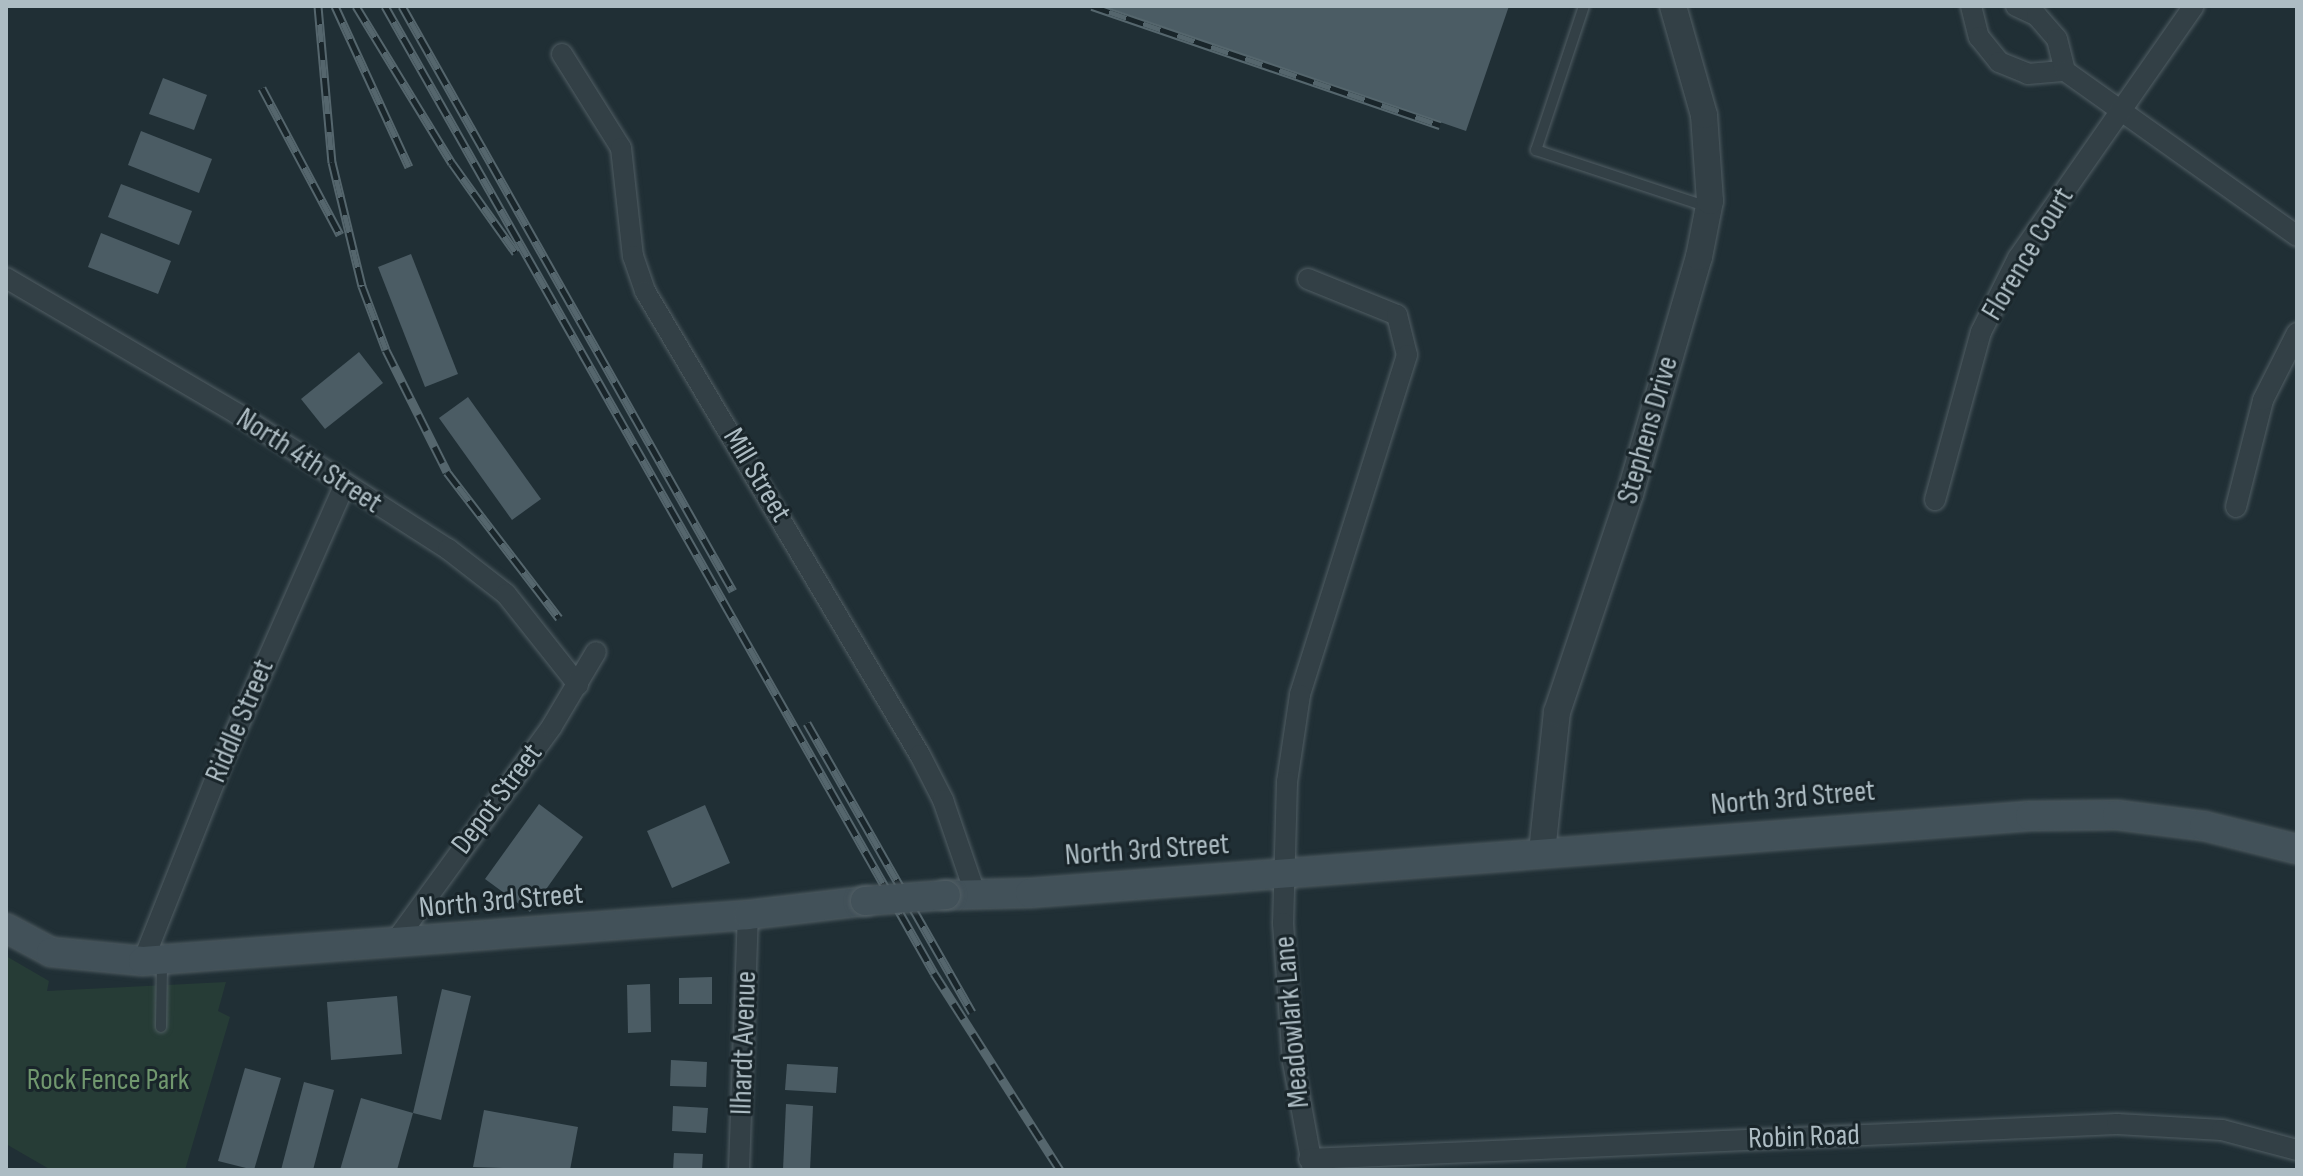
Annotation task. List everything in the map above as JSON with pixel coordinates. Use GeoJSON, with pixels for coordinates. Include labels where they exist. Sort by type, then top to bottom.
{"type":"FeatureCollection","features":[{"type":"Feature","properties":{"kind":"main road","name":"North 3rd Street"},"geometry":{"type":"LineString","coordinates":[[6,928],[51,952],[152,961],[748,915],[865,901],[1281,874],[1875,825],[2117,815],[2204,826],[2297,849]]}},
{"type":"Feature","properties":{"kind":"street","name":"Stephens Drive"},"geometry":{"type":"LineString","coordinates":[[1542,852],[1557,712],[1630,494],[1708,207],[1711,172],[1704,115],[1673,6]]}},
{"type":"Feature","properties":{"kind":"street"},"geometry":{"type":"LineString","coordinates":[[1971,6],[1979,37],[1999,62],[2028,74],[2065,71],[2297,236]]}},
{"type":"Feature","properties":{"kind":"street"},"geometry":{"type":"LineString","coordinates":[[2016,6],[2037,16],[2057,39],[2065,71]]}},
{"type":"Feature","properties":{"kind":"street","name":"Florence Court"},"geometry":{"type":"LineString","coordinates":[[1935,500],[1981,332],[2018,258],[2194,6]]}},
{"type":"Feature","properties":{"kind":"street","name":"Mill Street"},"geometry":{"type":"LineString","coordinates":[[562,54],[621,148],[633,256],[645,291],[920,755],[943,800],[975,893]]}},
{"type":"Feature","properties":{"kind":"street","name":"North 4th Street"},"geometry":{"type":"LineString","coordinates":[[6,278],[236,413],[448,549],[506,594],[578,685]]}},
{"type":"Feature","properties":{"kind":"street","name":"Meadowlark Lane"},"geometry":{"type":"LineString","coordinates":[[1308,279],[1397,315],[1407,355],[1300,695],[1281,874],[1293,1062],[1311,1164]]}},
{"type":"Feature","properties":{"kind":"street"},"geometry":{"type":"LineString","coordinates":[[2236,507],[2263,400],[2297,333]]}},
{"type":"Feature","properties":{"kind":"street","name":"Riddle Street"},"geometry":{"type":"LineString","coordinates":[[152,961],[221,765],[345,484]]}},
{"type":"Feature","properties":{"kind":"street","name":"Depot Street"},"geometry":{"type":"LineString","coordinates":[[394,943],[578,685],[596,652]]}},
{"type":"Feature","properties":{"kind":"street","name":"Ilhardt Avenue"},"geometry":{"type":"LineString","coordinates":[[739,1170],[748,915]]}},
{"type":"Feature","properties":{"kind":"street","name":"Robin Road"},"geometry":{"type":"LineString","coordinates":[[1311,1164],[2117,1124],[2222,1130],[2297,1150]]}},
{"type":"Feature","properties":{"kind":"lane"},"geometry":{"type":"LineString","coordinates":[[1584,6],[1536,150],[1708,207]]}},
{"type":"Feature","properties":{"kind":"lane"},"geometry":{"type":"LineString","coordinates":[[152,961],[161,1027]]}},
{"type":"Feature","properties":{"kind":"green space","name":"Rock Fence Park"},"geometry":{"type":"Polygon","coordinates":[[[6,956],[49,981],[47,991],[226,982],[218,1011],[230,1017],[185,1170],[51,1170],[6,1144],[6,956]]]}},
{"type":"Feature","properties":{"kind":"building"},"geometry":{"type":"Polygon","coordinates":[[[1103,6],[1509,6],[1466,131],[1103,6]]]}},
{"type":"Feature","properties":{"kind":"building"},"geometry":{"type":"Polygon","coordinates":[[[163,78],[207,95],[194,130],[149,114],[163,78]]]}},
{"type":"Feature","properties":{"kind":"building"},"geometry":{"type":"Polygon","coordinates":[[[141,131],[212,159],[199,193],[128,165],[141,131]]]}},
{"type":"Feature","properties":{"kind":"building"},"geometry":{"type":"Polygon","coordinates":[[[121,184],[192,211],[179,245],[108,217],[121,184]]]}},
{"type":"Feature","properties":{"kind":"building"},"geometry":{"type":"Polygon","coordinates":[[[101,233],[171,261],[158,294],[88,267],[101,233]]]}},
{"type":"Feature","properties":{"kind":"building"},"geometry":{"type":"Polygon","coordinates":[[[411,254],[458,374],[425,387],[378,267],[411,254]]]}},
{"type":"Feature","properties":{"kind":"building"},"geometry":{"type":"Polygon","coordinates":[[[359,352],[383,383],[325,429],[301,399],[359,352]]]}},
{"type":"Feature","properties":{"kind":"building"},"geometry":{"type":"Polygon","coordinates":[[[468,397],[541,499],[512,520],[439,418],[468,397]]]}},
{"type":"Feature","properties":{"kind":"building"},"geometry":{"type":"Polygon","coordinates":[[[539,804],[583,837],[530,912],[485,879],[539,804]]]}},
{"type":"Feature","properties":{"kind":"building"},"geometry":{"type":"Polygon","coordinates":[[[705,805],[730,863],[672,888],[647,831],[705,805]]]}},
{"type":"Feature","properties":{"kind":"building"},"geometry":{"type":"Polygon","coordinates":[[[712,977],[712,1004],[679,1004],[679,978],[712,977]]]}},
{"type":"Feature","properties":{"kind":"building"},"geometry":{"type":"Polygon","coordinates":[[[650,984],[651,1032],[628,1033],[627,985],[650,984]]]}},
{"type":"Feature","properties":{"kind":"building"},"geometry":{"type":"Polygon","coordinates":[[[442,989],[471,996],[441,1120],[413,1113],[442,989]]]}},
{"type":"Feature","properties":{"kind":"building"},"geometry":{"type":"Polygon","coordinates":[[[397,996],[402,1054],[331,1060],[327,1002],[397,996]]]}},
{"type":"Feature","properties":{"kind":"building"},"geometry":{"type":"Polygon","coordinates":[[[671,1060],[707,1062],[706,1087],[670,1086],[671,1060]]]}},
{"type":"Feature","properties":{"kind":"building"},"geometry":{"type":"Polygon","coordinates":[[[787,1064],[838,1067],[836,1093],[785,1090],[787,1064]]]}},
{"type":"Feature","properties":{"kind":"building"},"geometry":{"type":"Polygon","coordinates":[[[245,1068],[281,1078],[254,1170],[218,1161],[245,1068]]]}},
{"type":"Feature","properties":{"kind":"building"},"geometry":{"type":"Polygon","coordinates":[[[304,1082],[334,1090],[313,1170],[281,1170],[304,1082]]]}},
{"type":"Feature","properties":{"kind":"building"},"geometry":{"type":"Polygon","coordinates":[[[361,1098],[413,1113],[397,1170],[340,1170],[361,1098]]]}},
{"type":"Feature","properties":{"kind":"building"},"geometry":{"type":"Polygon","coordinates":[[[786,1104],[813,1106],[810,1170],[783,1170],[786,1104]]]}},
{"type":"Feature","properties":{"kind":"building"},"geometry":{"type":"Polygon","coordinates":[[[673,1106],[708,1108],[706,1133],[672,1131],[673,1106]]]}},
{"type":"Feature","properties":{"kind":"building"},"geometry":{"type":"Polygon","coordinates":[[[484,1110],[578,1127],[570,1170],[473,1167],[484,1110]]]}},
{"type":"Feature","properties":{"kind":"building"},"geometry":{"type":"Polygon","coordinates":[[[674,1153],[703,1154],[702,1170],[673,1170],[674,1153]]]}},
{"type":"Feature","properties":{"kind":"railway"},"geometry":{"type":"LineString","coordinates":[[318,6],[332,162],[362,286],[386,350],[447,472],[559,618]]}},
{"type":"Feature","properties":{"kind":"railway"},"geometry":{"type":"LineString","coordinates":[[335,6],[409,167]]}},
{"type":"Feature","properties":{"kind":"railway"},"geometry":{"type":"LineString","coordinates":[[356,6],[452,163],[516,253]]}},
{"type":"Feature","properties":{"kind":"railway"},"geometry":{"type":"LineString","coordinates":[[385,6],[934,973],[1060,1170]]}},
{"type":"Feature","properties":{"kind":"railway"},"geometry":{"type":"LineString","coordinates":[[402,6],[733,591]]}},
{"type":"Feature","properties":{"kind":"railway"},"geometry":{"type":"LineString","coordinates":[[1092,6],[1440,125]]}},
{"type":"Feature","properties":{"kind":"railway"},"geometry":{"type":"LineString","coordinates":[[262,88],[340,235]]}},
{"type":"Feature","properties":{"kind":"railway"},"geometry":{"type":"LineString","coordinates":[[807,723],[972,1012]]}}]}
